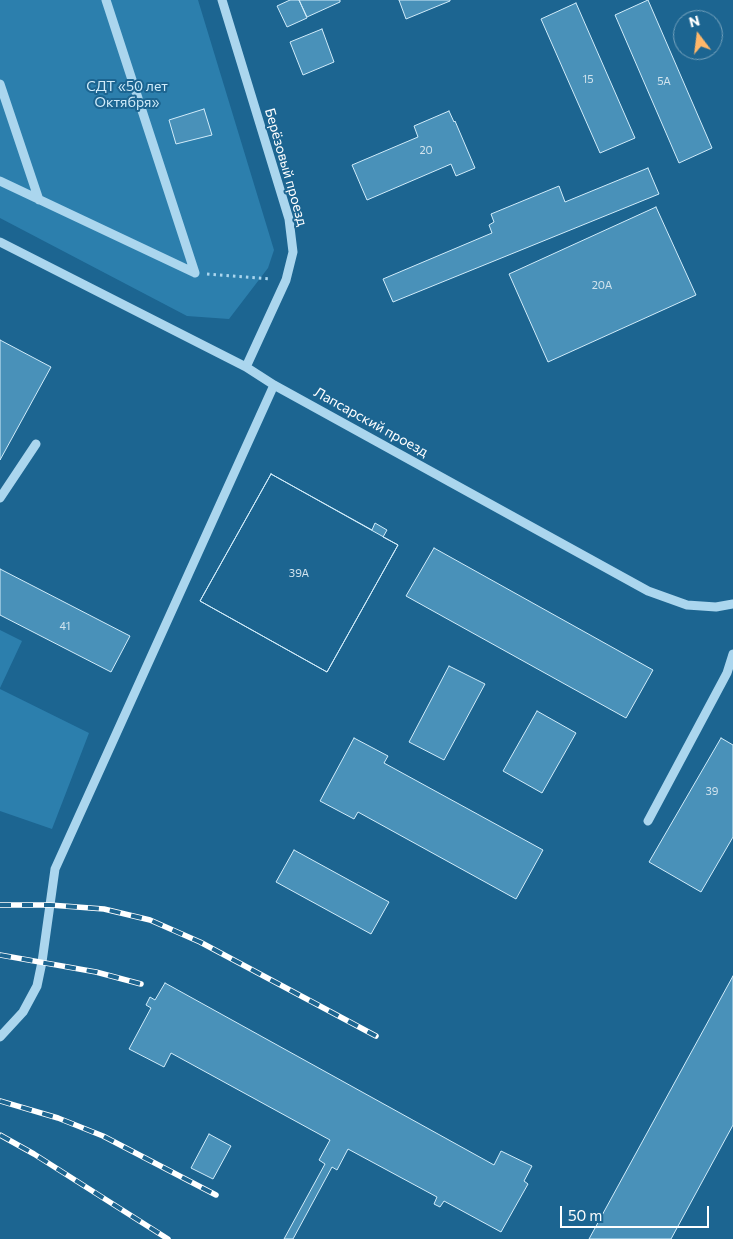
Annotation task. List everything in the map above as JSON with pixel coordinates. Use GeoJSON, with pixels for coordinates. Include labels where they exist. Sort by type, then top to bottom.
{"type":"FeatureCollection","features":[{"type":"Feature","properties":{"kind":"street"},"geometry":{"type":"LineString","coordinates":[[106,0],[196,273]]}},
{"type":"Feature","properties":{"kind":"street","name":"Берёзовый проезд"},"geometry":{"type":"LineString","coordinates":[[222,0],[289,220],[292,252],[286,280],[246,367]]}},
{"type":"Feature","properties":{"kind":"street"},"geometry":{"type":"LineString","coordinates":[[0,84],[39,200]]}},
{"type":"Feature","properties":{"kind":"street"},"geometry":{"type":"LineString","coordinates":[[0,181],[196,273]]}},
{"type":"Feature","properties":{"kind":"street","name":"Лапсарский проезд"},"geometry":{"type":"LineString","coordinates":[[0,242],[246,367],[274,385],[648,591],[687,605],[716,607],[733,604]]}},
{"type":"Feature","properties":{"kind":"street"},"geometry":{"type":"LineString","coordinates":[[0,1037],[23,1012],[37,986],[55,869],[274,385]]}},
{"type":"Feature","properties":{"kind":"street"},"geometry":{"type":"LineString","coordinates":[[0,498],[36,444]]}},
{"type":"Feature","properties":{"kind":"street"},"geometry":{"type":"LineString","coordinates":[[648,821],[726,673],[733,654]]}},
{"type":"Feature","properties":{"kind":"path"},"geometry":{"type":"LineString","coordinates":[[196,273],[286,280]]}},
{"type":"Feature","properties":{"kind":"green space","name":"СДТ «50 лет Октября»"},"geometry":{"type":"Polygon","coordinates":[[[0,0],[198,0],[274,250],[268,268],[229,319],[187,316],[0,218],[0,0]]]}},
{"type":"Feature","properties":{"kind":"green space"},"geometry":{"type":"Polygon","coordinates":[[[0,630],[22,641],[0,688],[0,630]]]}},
{"type":"Feature","properties":{"kind":"green space"},"geometry":{"type":"Polygon","coordinates":[[[0,689],[89,733],[52,829],[0,811],[0,689]]]}},
{"type":"Feature","properties":{"kind":"building"},"geometry":{"type":"Polygon","coordinates":[[[290,0],[299,0],[307,18],[287,27],[277,6],[290,0]]]}},
{"type":"Feature","properties":{"kind":"building"},"geometry":{"type":"Polygon","coordinates":[[[299,0],[340,0],[340,2],[307,17],[299,0]]]}},
{"type":"Feature","properties":{"kind":"building"},"geometry":{"type":"Polygon","coordinates":[[[399,0],[450,0],[450,1],[406,19],[399,0]]]}},
{"type":"Feature","properties":{"kind":"building"},"geometry":{"type":"Polygon","coordinates":[[[648,0],[712,148],[679,163],[615,15],[648,0]]]}},
{"type":"Feature","properties":{"kind":"building"},"geometry":{"type":"Polygon","coordinates":[[[576,3],[635,138],[600,153],[541,19],[576,3]]]}},
{"type":"Feature","properties":{"kind":"building"},"geometry":{"type":"Polygon","coordinates":[[[322,29],[334,62],[303,75],[290,42],[322,29]]]}},
{"type":"Feature","properties":{"kind":"building"},"geometry":{"type":"Polygon","coordinates":[[[204,109],[212,135],[176,144],[169,120],[204,109]]]}},
{"type":"Feature","properties":{"kind":"building"},"geometry":{"type":"Polygon","coordinates":[[[449,111],[475,168],[456,176],[451,164],[367,200],[352,165],[418,137],[414,126],[449,111]]]}},
{"type":"Feature","properties":{"kind":"building"},"geometry":{"type":"Polygon","coordinates":[[[648,168],[659,194],[393,302],[383,279],[492,233],[489,225],[494,222],[491,214],[559,186],[565,202],[648,168]]]}},
{"type":"Feature","properties":{"kind":"building"},"geometry":{"type":"Polygon","coordinates":[[[656,207],[696,295],[548,362],[509,274],[656,207]]]}},
{"type":"Feature","properties":{"kind":"building"},"geometry":{"type":"Polygon","coordinates":[[[0,340],[51,367],[0,460],[0,340]]]}},
{"type":"Feature","properties":{"kind":"building"},"geometry":{"type":"Polygon","coordinates":[[[271,474],[398,545],[327,672],[200,601],[271,474]]]}},
{"type":"Feature","properties":{"kind":"building"},"geometry":{"type":"Polygon","coordinates":[[[271,474],[372,530],[375,523],[387,530],[383,537],[398,545],[327,672],[200,601],[271,474]]]}},
{"type":"Feature","properties":{"kind":"building"},"geometry":{"type":"Polygon","coordinates":[[[434,548],[653,670],[626,718],[406,596],[434,548]]]}},
{"type":"Feature","properties":{"kind":"building"},"geometry":{"type":"Polygon","coordinates":[[[0,569],[130,636],[111,672],[0,615],[0,569]]]}},
{"type":"Feature","properties":{"kind":"building"},"geometry":{"type":"Polygon","coordinates":[[[449,666],[485,684],[444,760],[409,742],[449,666]]]}},
{"type":"Feature","properties":{"kind":"building"},"geometry":{"type":"Polygon","coordinates":[[[537,711],[576,733],[542,793],[503,771],[537,711]]]}},
{"type":"Feature","properties":{"kind":"building"},"geometry":{"type":"Polygon","coordinates":[[[354,738],[388,756],[384,763],[543,850],[516,899],[358,812],[354,819],[320,801],[354,738]]]}},
{"type":"Feature","properties":{"kind":"building"},"geometry":{"type":"Polygon","coordinates":[[[721,738],[733,745],[733,837],[701,892],[649,862],[721,738]]]}},
{"type":"Feature","properties":{"kind":"building"},"geometry":{"type":"Polygon","coordinates":[[[294,850],[389,902],[371,934],[276,882],[294,850]]]}},
{"type":"Feature","properties":{"kind":"building"},"geometry":{"type":"Polygon","coordinates":[[[733,976],[733,1125],[671,1239],[589,1239],[733,976]]]}},
{"type":"Feature","properties":{"kind":"building"},"geometry":{"type":"Polygon","coordinates":[[[165,983],[494,1165],[501,1151],[532,1166],[524,1181],[528,1184],[501,1232],[444,1201],[440,1207],[434,1204],[437,1197],[348,1149],[337,1170],[332,1167],[293,1239],[284,1239],[325,1164],[319,1160],[330,1140],[171,1053],[164,1067],[129,1049],[151,1008],[146,1005],[150,997],[155,1000],[165,983]]]}},
{"type":"Feature","properties":{"kind":"building"},"geometry":{"type":"Polygon","coordinates":[[[209,1134],[231,1146],[213,1179],[191,1168],[209,1134]]]}},
{"type":"Feature","properties":{"kind":"railway"},"geometry":{"type":"LineString","coordinates":[[0,905],[50,905],[104,909],[150,920],[200,942],[376,1036]]}},
{"type":"Feature","properties":{"kind":"railway"},"geometry":{"type":"LineString","coordinates":[[0,955],[96,972],[141,984]]}},
{"type":"Feature","properties":{"kind":"railway"},"geometry":{"type":"LineString","coordinates":[[0,1101],[58,1118],[103,1136],[216,1195]]}},
{"type":"Feature","properties":{"kind":"railway"},"geometry":{"type":"LineString","coordinates":[[0,1135],[34,1154],[168,1239]]}}]}
